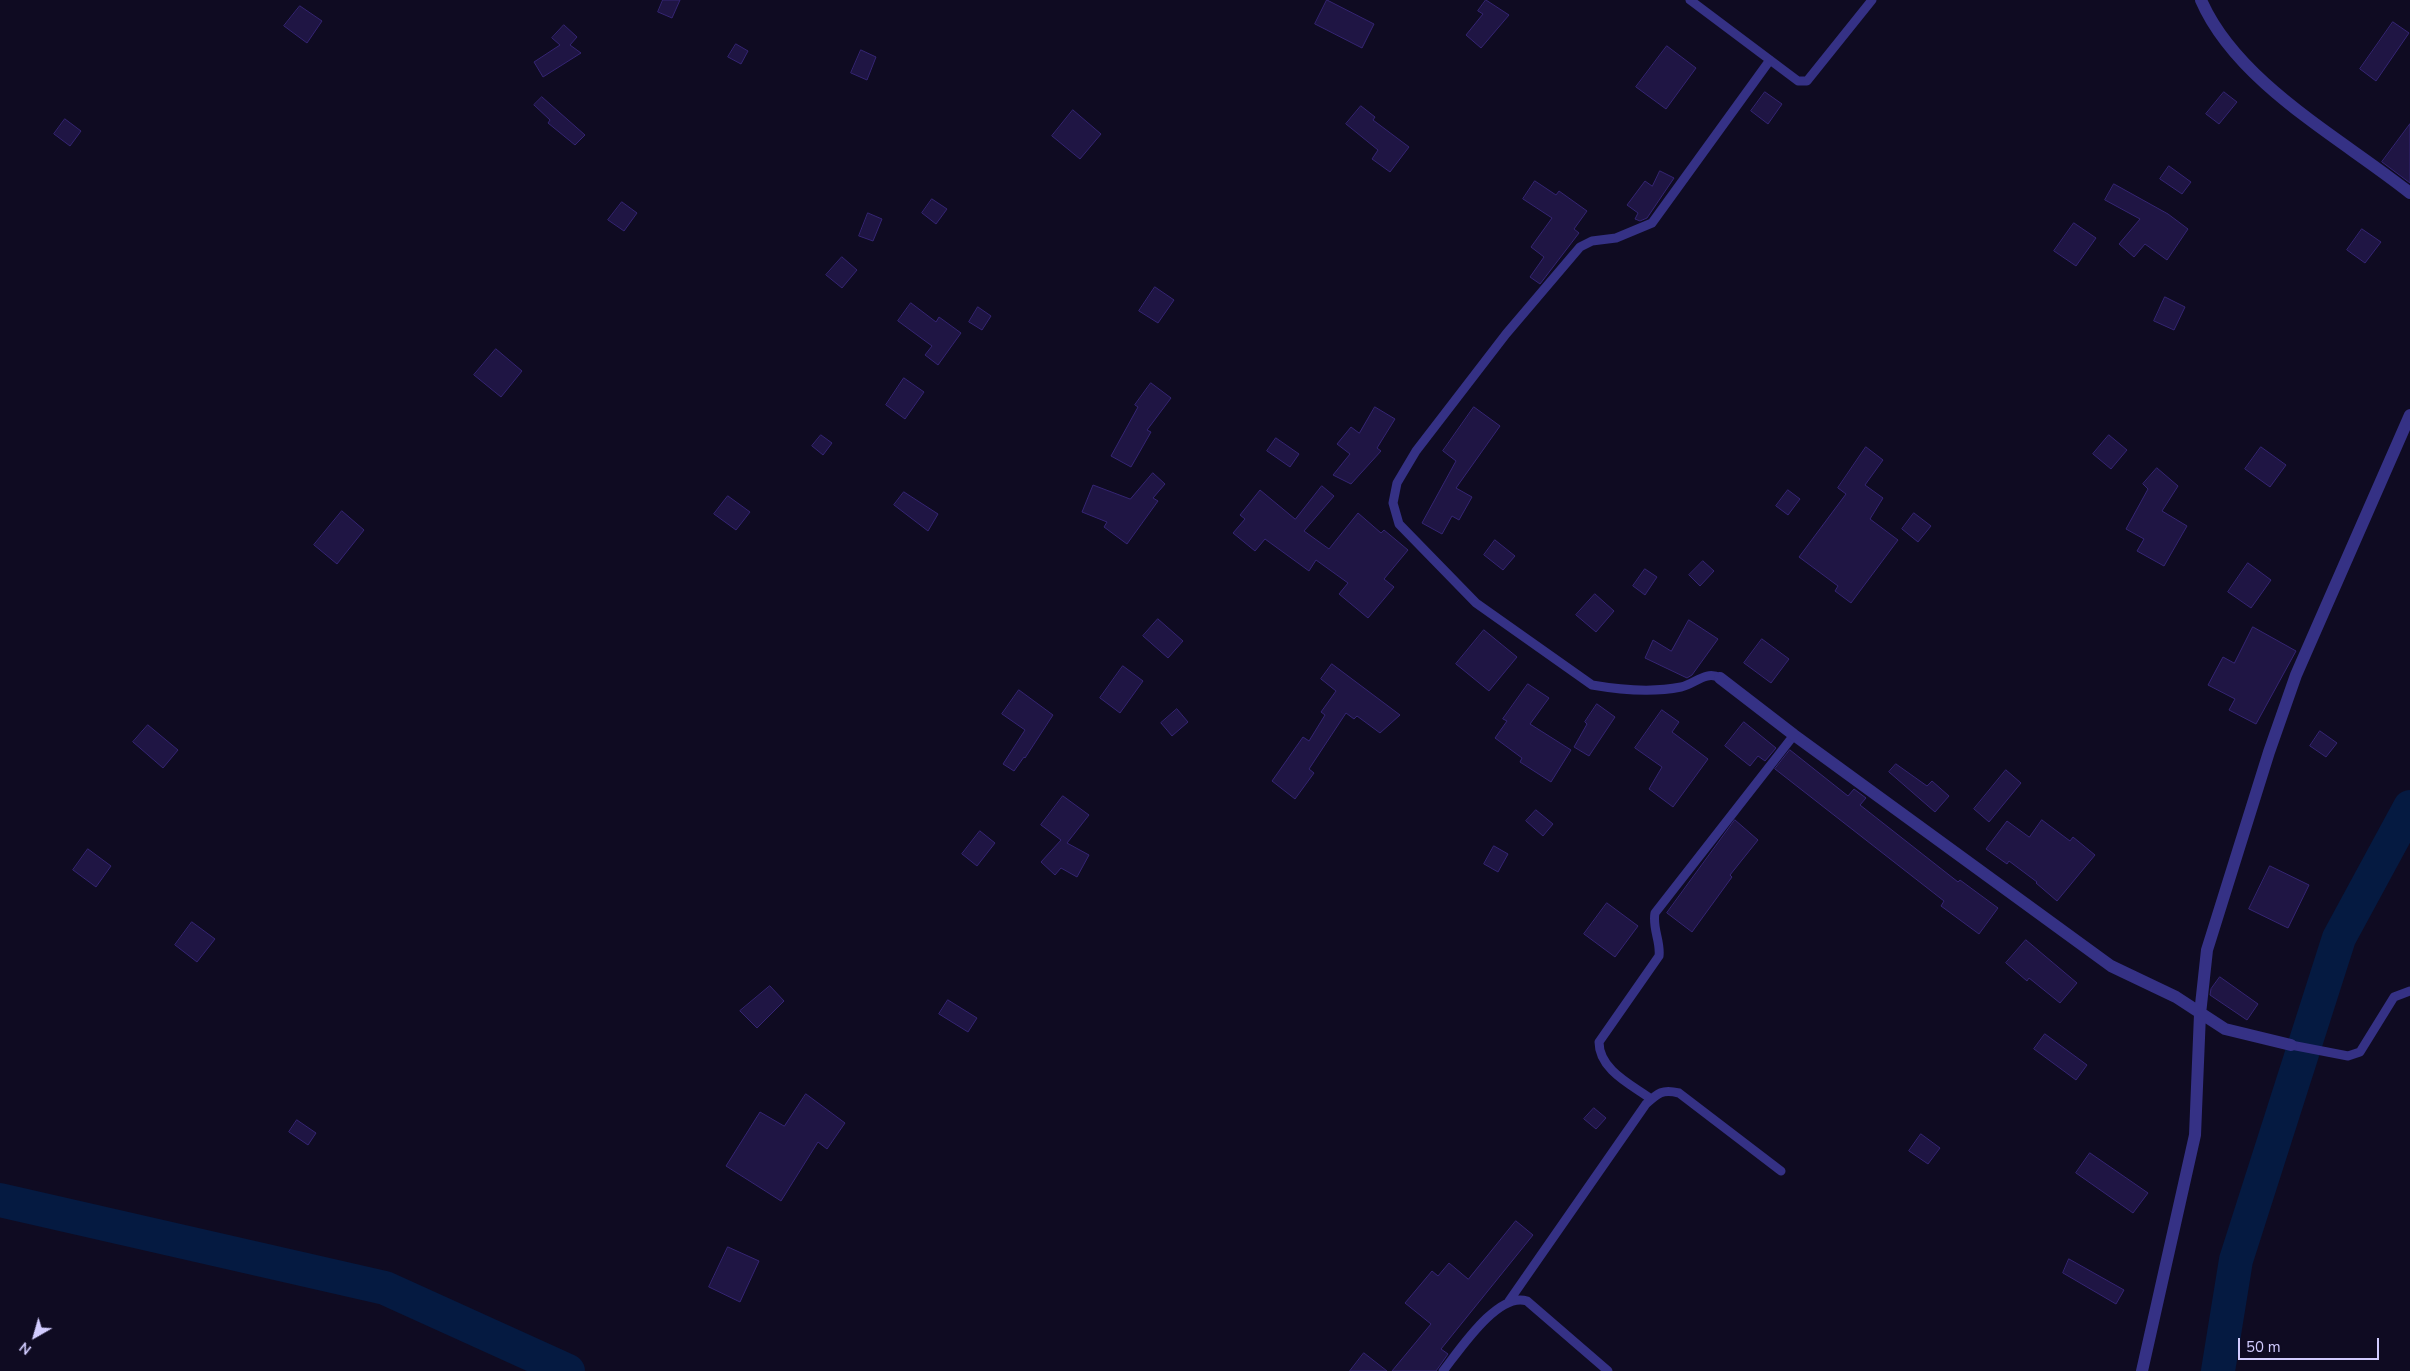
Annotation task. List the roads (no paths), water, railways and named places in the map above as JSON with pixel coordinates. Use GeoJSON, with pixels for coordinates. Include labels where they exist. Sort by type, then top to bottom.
{"type":"FeatureCollection","features":[{"type":"Feature","properties":{"kind":"street"},"geometry":{"type":"LineString","coordinates":[[2201,0],[2212,23],[2237,54],[2262,79],[2292,106],[2410,192]]}},
{"type":"Feature","properties":{"kind":"street"},"geometry":{"type":"LineString","coordinates":[[2142,1371],[2195,1135],[2200,1014],[2207,950],[2290,692],[2410,415]]}},
{"type":"Feature","properties":{"kind":"street"},"geometry":{"type":"LineString","coordinates":[[1720,678],[1794,735],[2111,966],[2176,997],[2224,1029],[2291,1045]]}},
{"type":"Feature","properties":{"kind":"lane"},"geometry":{"type":"LineString","coordinates":[[1690,0],[1798,81],[1806,82],[1872,0]]}},
{"type":"Feature","properties":{"kind":"lane"},"geometry":{"type":"LineString","coordinates":[[1720,678],[1706,676],[1683,686],[1655,690],[1615,689],[1592,685],[1476,603],[1399,524],[1393,503],[1397,483],[1416,451],[1506,334],[1580,247],[1592,241],[1616,238],[1652,223],[1770,60]]}},
{"type":"Feature","properties":{"kind":"lane"},"geometry":{"type":"LineString","coordinates":[[1651,1099],[1614,1072],[1604,1062],[1599,1052],[1598,1042],[1659,956],[1660,948],[1655,932],[1655,913],[1794,735]]}},
{"type":"Feature","properties":{"kind":"lane"},"geometry":{"type":"LineString","coordinates":[[2291,1045],[2348,1056],[2360,1052],[2394,997],[2410,991]]}},
{"type":"Feature","properties":{"kind":"lane"},"geometry":{"type":"LineString","coordinates":[[1509,1301],[1646,1104],[1667,1090],[1679,1093],[1781,1170]]}},
{"type":"Feature","properties":{"kind":"lane"},"geometry":{"type":"LineString","coordinates":[[1443,1371],[1474,1332],[1498,1308],[1509,1301],[1520,1299],[1527,1301],[1608,1371]]}},
{"type":"Feature","properties":{"kind":"waterway"},"geometry":{"type":"LineString","coordinates":[[2218,1371],[2236,1260],[2339,938],[2410,807]]}},
{"type":"Feature","properties":{"kind":"waterway"},"geometry":{"type":"LineString","coordinates":[[0,1200],[385,1288],[568,1371]]}}]}
